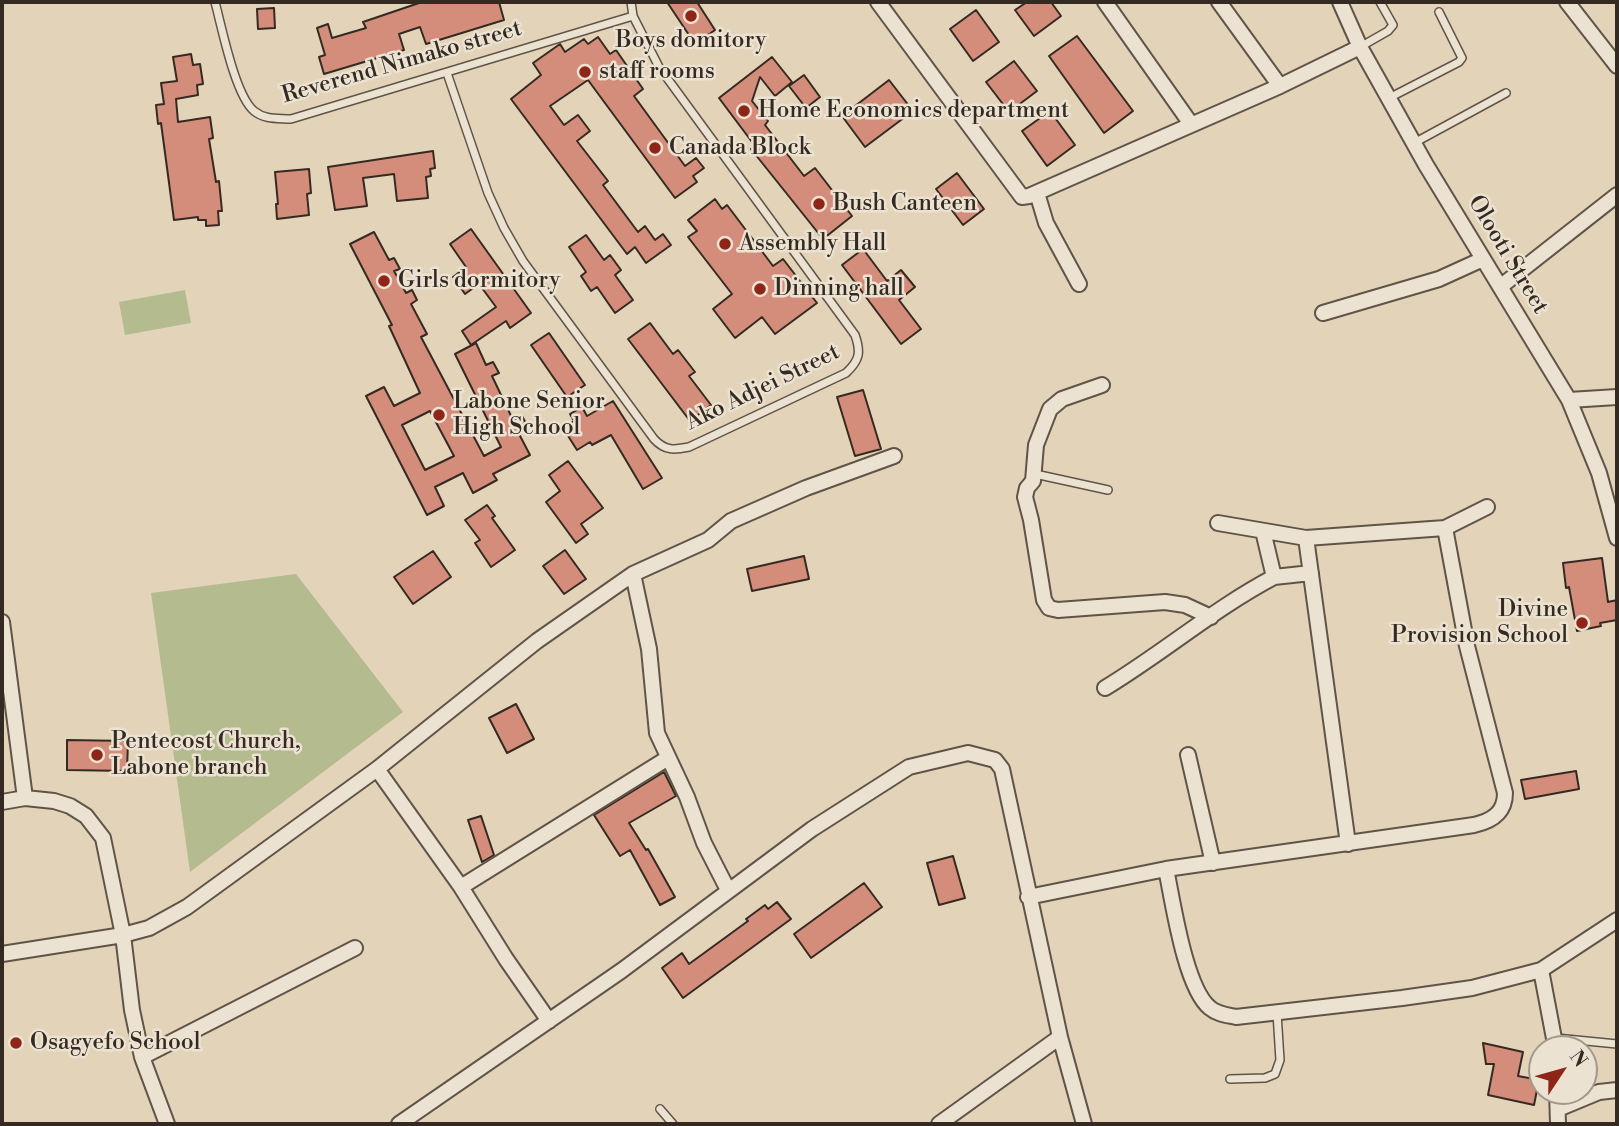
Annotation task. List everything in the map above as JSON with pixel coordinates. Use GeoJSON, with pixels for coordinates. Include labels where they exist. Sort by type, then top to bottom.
{"type":"FeatureCollection","features":[{"type":"Feature","properties":{"kind":"street"},"geometry":{"type":"LineString","coordinates":[[878,2],[1022,197],[1037,193],[1280,86],[1360,47]]}},
{"type":"Feature","properties":{"kind":"street"},"geometry":{"type":"LineString","coordinates":[[1105,2],[1191,124]]}},
{"type":"Feature","properties":{"kind":"street"},"geometry":{"type":"LineString","coordinates":[[1219,2],[1280,86]]}},
{"type":"Feature","properties":{"kind":"street"},"geometry":{"type":"LineString","coordinates":[[1567,2],[1617,66]]}},
{"type":"Feature","properties":{"kind":"street","name":"Olooti Street"},"geometry":{"type":"LineString","coordinates":[[1343,3],[1360,47],[1414,143],[1569,400],[1599,473],[1617,538]]}},
{"type":"Feature","properties":{"kind":"street"},"geometry":{"type":"LineString","coordinates":[[1037,193],[1046,223],[1079,284]]}},
{"type":"Feature","properties":{"kind":"street"},"geometry":{"type":"LineString","coordinates":[[1500,287],[1617,195]]}},
{"type":"Feature","properties":{"kind":"street"},"geometry":{"type":"LineString","coordinates":[[1323,313],[1432,282],[1483,259]]}},
{"type":"Feature","properties":{"kind":"street"},"geometry":{"type":"LineString","coordinates":[[1102,385],[1062,399],[1051,409],[1036,445],[1035,474],[1025,497],[1044,600],[1049,608],[1058,610],[1165,602],[1185,605],[1211,617]]}},
{"type":"Feature","properties":{"kind":"street"},"geometry":{"type":"LineString","coordinates":[[1569,400],[1617,397]]}},
{"type":"Feature","properties":{"kind":"street"},"geometry":{"type":"LineString","coordinates":[[2,954],[123,935],[149,928],[187,907],[377,769],[537,641],[633,574],[708,540],[732,521],[806,488],[894,456]]}},
{"type":"Feature","properties":{"kind":"street"},"geometry":{"type":"LineString","coordinates":[[1218,523],[1306,538],[1445,528],[1487,508]]}},
{"type":"Feature","properties":{"kind":"street"},"geometry":{"type":"LineString","coordinates":[[1028,897],[1166,869],[1474,825],[1493,818],[1503,807],[1505,793],[1467,646],[1445,528]]}},
{"type":"Feature","properties":{"kind":"street"},"geometry":{"type":"LineString","coordinates":[[1263,531],[1275,577]]}},
{"type":"Feature","properties":{"kind":"street"},"geometry":{"type":"LineString","coordinates":[[1306,538],[1348,844]]}},
{"type":"Feature","properties":{"kind":"street"},"geometry":{"type":"LineString","coordinates":[[1105,688],[1275,577],[1311,573]]}},
{"type":"Feature","properties":{"kind":"street"},"geometry":{"type":"LineString","coordinates":[[633,574],[649,649],[657,733],[687,797],[704,843],[728,890]]}},
{"type":"Feature","properties":{"kind":"street"},"geometry":{"type":"LineString","coordinates":[[2,622],[25,798]]}},
{"type":"Feature","properties":{"kind":"street"},"geometry":{"type":"LineString","coordinates":[[399,1124],[621,971],[812,829],[909,768],[968,753],[995,760],[1002,769],[1060,1037],[1084,1124]]}},
{"type":"Feature","properties":{"kind":"street"},"geometry":{"type":"LineString","coordinates":[[1188,755],[1213,863]]}},
{"type":"Feature","properties":{"kind":"street"},"geometry":{"type":"LineString","coordinates":[[461,887],[668,758]]}},
{"type":"Feature","properties":{"kind":"street"},"geometry":{"type":"LineString","coordinates":[[377,769],[461,887],[549,1021]]}},
{"type":"Feature","properties":{"kind":"street"},"geometry":{"type":"LineString","coordinates":[[2,802],[25,798],[54,801],[70,806],[86,816],[103,838],[123,935],[132,1010],[142,1057],[167,1124]]}},
{"type":"Feature","properties":{"kind":"street"},"geometry":{"type":"LineString","coordinates":[[1166,869],[1178,929],[1200,997],[1213,1011],[1236,1017],[1472,988],[1541,970],[1617,920]]}},
{"type":"Feature","properties":{"kind":"street"},"geometry":{"type":"LineString","coordinates":[[142,1057],[355,948]]}},
{"type":"Feature","properties":{"kind":"street"},"geometry":{"type":"LineString","coordinates":[[1541,970],[1554,1035]]}},
{"type":"Feature","properties":{"kind":"street"},"geometry":{"type":"LineString","coordinates":[[939,1124],[1060,1037]]}},
{"type":"Feature","properties":{"kind":"street"},"geometry":{"type":"LineString","coordinates":[[1558,1109],[1599,1092],[1617,1090]]}},
{"type":"Feature","properties":{"kind":"street"},"geometry":{"type":"LineString","coordinates":[[1558,1105],[1558,1124]]}},
{"type":"Feature","properties":{"kind":"lane","name":"Reverend Nimako street"},"geometry":{"type":"LineString","coordinates":[[215,2],[242,97],[254,111],[267,118],[291,118],[633,16]]}},
{"type":"Feature","properties":{"kind":"lane"},"geometry":{"type":"LineString","coordinates":[[631,2],[633,16]]}},
{"type":"Feature","properties":{"kind":"lane"},"geometry":{"type":"LineString","coordinates":[[1360,47],[1388,32],[1392,25],[1380,2]]}},
{"type":"Feature","properties":{"kind":"lane"},"geometry":{"type":"LineString","coordinates":[[1389,98],[1462,58],[1439,12]]}},
{"type":"Feature","properties":{"kind":"lane","name":"Ako Adjei Street"},"geometry":{"type":"LineString","coordinates":[[447,73],[488,193],[504,229],[523,261],[662,448],[674,450],[689,447],[846,373],[856,363],[860,351],[855,335],[659,67],[633,16]]}},
{"type":"Feature","properties":{"kind":"lane"},"geometry":{"type":"LineString","coordinates":[[1414,143],[1506,93]]}},
{"type":"Feature","properties":{"kind":"lane"},"geometry":{"type":"LineString","coordinates":[[1035,474],[1108,490]]}},
{"type":"Feature","properties":{"kind":"lane"},"geometry":{"type":"LineString","coordinates":[[1230,1079],[1265,1078],[1275,1074],[1280,1060],[1277,1013]]}},
{"type":"Feature","properties":{"kind":"lane"},"geometry":{"type":"LineString","coordinates":[[1598,1044],[1617,1044]]}},
{"type":"Feature","properties":{"kind":"lane"},"geometry":{"type":"LineString","coordinates":[[660,1109],[673,1124]]}},
{"type":"Feature","properties":{"kind":"green space"},"geometry":{"type":"Polygon","coordinates":[[[185,290],[191,323],[125,335],[119,302],[185,290]]]}},
{"type":"Feature","properties":{"kind":"green space"},"geometry":{"type":"Polygon","coordinates":[[[296,574],[403,712],[190,872],[151,593],[296,574]]]}},
{"type":"Feature","properties":{"kind":"building"},"geometry":{"type":"Polygon","coordinates":[[[422,2],[499,2],[504,20],[426,44],[420,27],[399,34],[404,50],[324,74],[319,57],[325,55],[317,28],[328,24],[332,38],[366,28],[363,22],[422,2]]]}},
{"type":"Feature","properties":{"kind":"building","name":"Boys domitory"},"geometry":{"type":"Polygon","coordinates":[[[667,2],[697,2],[715,30],[695,44],[667,2]]]}},
{"type":"Feature","properties":{"kind":"building"},"geometry":{"type":"Polygon","coordinates":[[[1027,2],[1051,2],[1061,16],[1034,36],[1015,10],[1027,2]]]}},
{"type":"Feature","properties":{"kind":"building"},"geometry":{"type":"Polygon","coordinates":[[[274,8],[275,28],[258,29],[257,9],[274,8]]]}},
{"type":"Feature","properties":{"kind":"building"},"geometry":{"type":"Polygon","coordinates":[[[976,10],[999,42],[973,61],[950,29],[976,10]]]}},
{"type":"Feature","properties":{"kind":"building"},"geometry":{"type":"Polygon","coordinates":[[[1077,36],[1133,111],[1104,133],[1049,56],[1077,36]]]}},
{"type":"Feature","properties":{"kind":"building"},"geometry":{"type":"Polygon","coordinates":[[[598,37],[610,54],[616,50],[643,89],[634,96],[685,166],[696,158],[704,168],[693,176],[697,182],[675,198],[588,80],[550,106],[564,125],[578,115],[590,131],[577,141],[608,181],[603,185],[638,232],[645,226],[655,240],[663,234],[671,245],[646,263],[635,247],[627,254],[511,99],[541,75],[533,63],[560,44],[565,52],[584,39],[588,44],[598,37]]]}},
{"type":"Feature","properties":{"kind":"building"},"geometry":{"type":"Polygon","coordinates":[[[191,54],[193,65],[200,64],[203,84],[197,85],[198,95],[176,99],[178,122],[210,117],[213,138],[209,139],[216,182],[219,181],[222,211],[218,211],[219,225],[206,226],[206,220],[198,220],[198,217],[174,220],[161,123],[158,124],[156,105],[164,104],[161,83],[177,81],[173,57],[191,54]]]}},
{"type":"Feature","properties":{"kind":"building"},"geometry":{"type":"Polygon","coordinates":[[[772,57],[792,82],[775,96],[760,77],[752,101],[768,121],[765,125],[804,176],[815,168],[852,216],[823,239],[751,149],[755,146],[719,98],[772,57]]]}},
{"type":"Feature","properties":{"kind":"building"},"geometry":{"type":"Polygon","coordinates":[[[1014,61],[1037,91],[1009,112],[986,82],[1014,61]]]}},
{"type":"Feature","properties":{"kind":"building"},"geometry":{"type":"Polygon","coordinates":[[[804,75],[820,97],[806,108],[789,86],[804,75]]]}},
{"type":"Feature","properties":{"kind":"building"},"geometry":{"type":"Polygon","coordinates":[[[889,80],[913,111],[865,147],[842,116],[889,80]]]}},
{"type":"Feature","properties":{"kind":"building"},"geometry":{"type":"Polygon","coordinates":[[[1050,111],[1075,145],[1047,166],[1022,131],[1050,111]]]}},
{"type":"Feature","properties":{"kind":"building"},"geometry":{"type":"Polygon","coordinates":[[[433,151],[435,168],[430,169],[431,176],[426,177],[428,198],[397,201],[394,174],[363,178],[367,206],[335,210],[328,167],[433,151]]]}},
{"type":"Feature","properties":{"kind":"building"},"geometry":{"type":"Polygon","coordinates":[[[309,169],[309,215],[277,219],[275,172],[309,169]]]}},
{"type":"Feature","properties":{"kind":"building"},"geometry":{"type":"Polygon","coordinates":[[[957,173],[984,209],[963,225],[936,189],[957,173]]]}},
{"type":"Feature","properties":{"kind":"building"},"geometry":{"type":"Polygon","coordinates":[[[715,199],[722,209],[727,205],[773,266],[783,259],[817,303],[775,334],[762,317],[735,338],[713,309],[732,294],[688,237],[697,231],[688,220],[715,199]]]}},
{"type":"Feature","properties":{"kind":"building"},"geometry":{"type":"Polygon","coordinates":[[[471,229],[531,313],[510,328],[506,321],[471,345],[462,331],[496,307],[479,284],[465,294],[453,277],[466,267],[450,244],[471,229]]]}},
{"type":"Feature","properties":{"kind":"building"},"geometry":{"type":"Polygon","coordinates":[[[374,232],[389,260],[394,258],[400,269],[394,271],[406,293],[412,290],[417,300],[411,304],[427,334],[421,337],[484,456],[501,447],[455,354],[476,343],[486,365],[493,362],[499,373],[492,376],[513,420],[522,416],[528,427],[518,432],[530,455],[493,474],[497,480],[473,493],[463,473],[435,487],[444,506],[427,515],[366,396],[384,387],[394,406],[420,393],[389,326],[392,325],[350,244],[374,232]],[[430,411],[402,425],[425,470],[454,456],[430,411]]]}},
{"type":"Feature","properties":{"kind":"building"},"geometry":{"type":"Polygon","coordinates":[[[586,235],[604,260],[610,255],[621,270],[615,275],[633,300],[615,313],[597,287],[591,291],[581,276],[586,272],[569,247],[586,235]]]}},
{"type":"Feature","properties":{"kind":"building"},"geometry":{"type":"Polygon","coordinates":[[[863,249],[887,281],[901,270],[915,287],[899,300],[921,329],[901,344],[842,265],[863,249]]]}},
{"type":"Feature","properties":{"kind":"building"},"geometry":{"type":"Polygon","coordinates":[[[650,323],[673,354],[678,350],[695,372],[689,376],[711,405],[690,421],[628,339],[650,323]]]}},
{"type":"Feature","properties":{"kind":"building"},"geometry":{"type":"Polygon","coordinates":[[[549,333],[585,385],[567,397],[531,345],[549,333]]]}},
{"type":"Feature","properties":{"kind":"building"},"geometry":{"type":"Polygon","coordinates":[[[863,390],[881,449],[855,456],[837,397],[863,390]]]}},
{"type":"Feature","properties":{"kind":"building"},"geometry":{"type":"Polygon","coordinates":[[[613,401],[662,478],[643,489],[611,435],[577,450],[563,428],[574,421],[570,414],[582,407],[587,416],[613,401]]]}},
{"type":"Feature","properties":{"kind":"building"},"geometry":{"type":"Polygon","coordinates":[[[568,461],[603,508],[581,524],[588,534],[576,543],[546,502],[560,491],[549,475],[568,461]]]}},
{"type":"Feature","properties":{"kind":"building"},"geometry":{"type":"Polygon","coordinates":[[[487,505],[495,516],[492,518],[515,550],[491,567],[475,543],[480,540],[465,520],[487,505]]]}},
{"type":"Feature","properties":{"kind":"building"},"geometry":{"type":"Polygon","coordinates":[[[565,550],[586,579],[564,594],[543,566],[565,550]]]}},
{"type":"Feature","properties":{"kind":"building"},"geometry":{"type":"Polygon","coordinates":[[[433,551],[451,577],[413,604],[394,577],[433,551]]]}},
{"type":"Feature","properties":{"kind":"building"},"geometry":{"type":"Polygon","coordinates":[[[804,556],[809,579],[752,591],[747,569],[804,556]]]}},
{"type":"Feature","properties":{"kind":"building"},"geometry":{"type":"Polygon","coordinates":[[[1602,558],[1608,602],[1617,600],[1617,620],[1577,631],[1569,587],[1566,588],[1563,563],[1602,558]]]}},
{"type":"Feature","properties":{"kind":"building"},"geometry":{"type":"Polygon","coordinates":[[[516,704],[534,739],[507,753],[489,718],[516,704]]]}},
{"type":"Feature","properties":{"kind":"building","name":"Pentecost Church, Labone branch"},"geometry":{"type":"Polygon","coordinates":[[[67,740],[128,741],[127,771],[67,770],[67,740]]]}},
{"type":"Feature","properties":{"kind":"building"},"geometry":{"type":"Polygon","coordinates":[[[1576,771],[1579,789],[1525,799],[1521,780],[1576,771]]]}},
{"type":"Feature","properties":{"kind":"building"},"geometry":{"type":"Polygon","coordinates":[[[664,772],[676,796],[629,823],[646,850],[648,849],[675,897],[660,905],[630,850],[620,856],[594,815],[664,772]]]}},
{"type":"Feature","properties":{"kind":"building"},"geometry":{"type":"Polygon","coordinates":[[[481,816],[494,855],[482,862],[468,820],[481,816]]]}},
{"type":"Feature","properties":{"kind":"building"},"geometry":{"type":"Polygon","coordinates":[[[953,856],[965,898],[939,905],[927,863],[953,856]]]}},
{"type":"Feature","properties":{"kind":"building"},"geometry":{"type":"Polygon","coordinates":[[[864,883],[882,907],[811,958],[794,934],[864,883]]]}},
{"type":"Feature","properties":{"kind":"building"},"geometry":{"type":"Polygon","coordinates":[[[777,902],[791,919],[683,998],[662,968],[682,953],[689,964],[748,921],[746,919],[765,905],[768,909],[777,902]]]}},
{"type":"Feature","properties":{"kind":"building"},"geometry":{"type":"Polygon","coordinates":[[[1483,1043],[1523,1052],[1518,1076],[1528,1078],[1528,1104],[1488,1095],[1494,1064],[1486,1064],[1483,1043]]]}},
{"type":"Feature","properties":{"kind":"place","name":"Boys domitory"},"geometry":{"type":"Point","coordinates":[691,16]}},
{"type":"Feature","properties":{"kind":"place","name":"staff rooms"},"geometry":{"type":"Point","coordinates":[585,72]}},
{"type":"Feature","properties":{"kind":"place","name":"Home Economics department"},"geometry":{"type":"Point","coordinates":[744,111]}},
{"type":"Feature","properties":{"kind":"place","name":"Canada Block"},"geometry":{"type":"Point","coordinates":[655,148]}},
{"type":"Feature","properties":{"kind":"place","name":"Bush Canteen"},"geometry":{"type":"Point","coordinates":[819,204]}},
{"type":"Feature","properties":{"kind":"place","name":"Assembly Hall"},"geometry":{"type":"Point","coordinates":[725,244]}},
{"type":"Feature","properties":{"kind":"place","name":"Girls dormitory"},"geometry":{"type":"Point","coordinates":[384,281]}},
{"type":"Feature","properties":{"kind":"place","name":"Dinning hall"},"geometry":{"type":"Point","coordinates":[760,289]}},
{"type":"Feature","properties":{"kind":"place","name":"Labone Senior High School"},"geometry":{"type":"Point","coordinates":[439,415]}},
{"type":"Feature","properties":{"kind":"place","name":"Divine Provision School"},"geometry":{"type":"Point","coordinates":[1582,623]}},
{"type":"Feature","properties":{"kind":"place","name":"Pentecost Church, Labone branch"},"geometry":{"type":"Point","coordinates":[97,755]}},
{"type":"Feature","properties":{"kind":"place","name":"Osagyefo School"},"geometry":{"type":"Point","coordinates":[16,1043]}}]}
